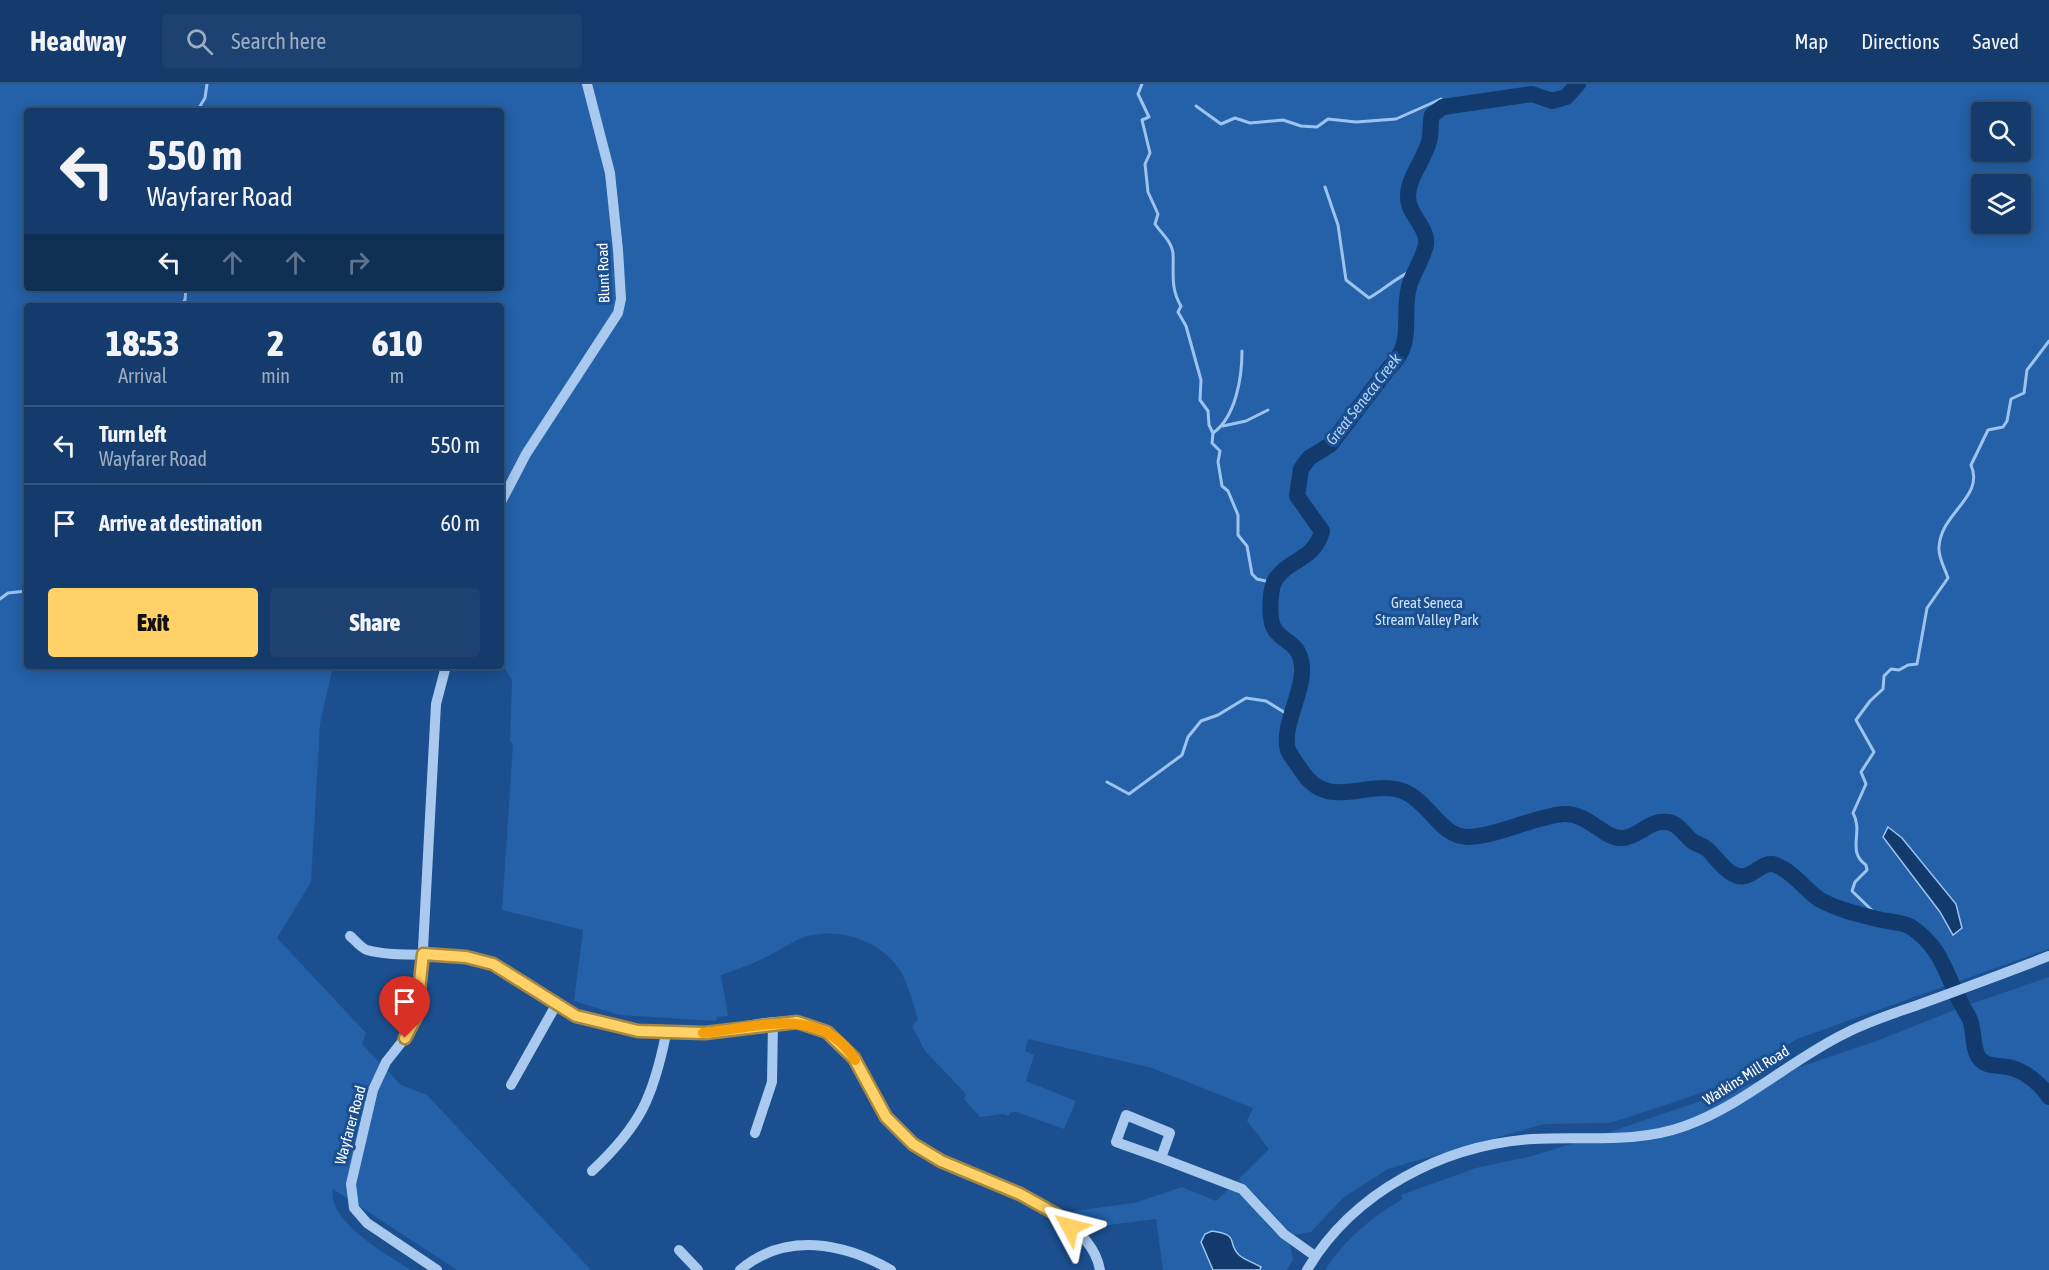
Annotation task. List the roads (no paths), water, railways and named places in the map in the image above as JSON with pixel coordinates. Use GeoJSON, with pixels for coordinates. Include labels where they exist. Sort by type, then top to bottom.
{"type":"FeatureCollection","features":[{"type":"Feature","properties":{"kind":"street","name":"Blunt Road"},"geometry":{"type":"LineString","coordinates":[[504,496],[526,454],[618,313],[621,299],[610,173],[587,84]]}},
{"type":"Feature","properties":{"kind":"street","name":"Wayfarer Road"},"geometry":{"type":"LineString","coordinates":[[437,1270],[367,1223],[354,1208],[351,1184],[373,1090],[386,1062],[405,1038],[416,1017],[423,954],[436,704],[445,669]]}},
{"type":"Feature","properties":{"kind":"street"},"geometry":{"type":"LineString","coordinates":[[350,936],[366,950],[466,957],[493,964],[576,1016],[607,1025],[666,1034],[705,1033],[773,1023],[797,1022],[827,1032],[854,1058],[886,1117],[906,1138],[941,1161],[1020,1194],[1056,1214],[1085,1241],[1095,1256],[1100,1270]]}},
{"type":"Feature","properties":{"kind":"street","name":"Watkins Mill Road"},"geometry":{"type":"LineString","coordinates":[[1307,1270],[1328,1238],[1356,1210],[1388,1188],[1441,1160],[1464,1151],[1503,1142],[1626,1138],[1667,1132],[1723,1109],[1824,1045],[1876,1020],[2049,956]]}},
{"type":"Feature","properties":{"kind":"street"},"geometry":{"type":"LineString","coordinates":[[511,1085],[556,1005]]}},
{"type":"Feature","properties":{"kind":"street"},"geometry":{"type":"LineString","coordinates":[[755,1133],[772,1082],[773,1023]]}},
{"type":"Feature","properties":{"kind":"street"},"geometry":{"type":"LineString","coordinates":[[592,1171],[619,1146],[644,1110],[657,1078],[666,1034]]}},
{"type":"Feature","properties":{"kind":"street"},"geometry":{"type":"LineString","coordinates":[[1161,1158],[1170,1133],[1126,1115],[1116,1142],[1242,1189],[1284,1234],[1315,1256]]}},
{"type":"Feature","properties":{"kind":"street"},"geometry":{"type":"LineString","coordinates":[[740,1270],[773,1251],[818,1244],[850,1250],[891,1270]]}},
{"type":"Feature","properties":{"kind":"street"},"geometry":{"type":"LineString","coordinates":[[679,1250],[698,1270]]}},
{"type":"Feature","properties":{"kind":"waterway"},"geometry":{"type":"LineString","coordinates":[[199,108],[205,98],[207,84]]}},
{"type":"Feature","properties":{"kind":"waterway"},"geometry":{"type":"LineString","coordinates":[[1142,84],[1138,94],[1149,117],[1142,120],[1150,153],[1145,164],[1148,192],[1158,214],[1155,224],[1172,249],[1174,286],[1181,306],[1178,312],[1186,326],[1201,380],[1200,400],[1208,411],[1209,425],[1213,433],[1212,443],[1220,451],[1218,462],[1222,486],[1228,491],[1238,515],[1238,535],[1247,546],[1252,574],[1257,579],[1274,583]]}},
{"type":"Feature","properties":{"kind":"waterway","name":"Great Seneca Creek"},"geometry":{"type":"LineString","coordinates":[[1578,84],[1566,97],[1552,101],[1532,94],[1443,107],[1432,115],[1428,145],[1409,189],[1411,210],[1424,232],[1426,244],[1409,287],[1405,339],[1402,349],[1330,445],[1309,458],[1301,469],[1297,496],[1322,531],[1313,549],[1279,574],[1274,582],[1270,606],[1271,620],[1279,635],[1295,648],[1301,659],[1302,667],[1300,687],[1288,731],[1288,750],[1312,783],[1324,790],[1351,792],[1379,788],[1407,793],[1451,832],[1460,836],[1480,836],[1563,814],[1580,817],[1609,835],[1623,838],[1634,835],[1650,825],[1668,822],[1707,849],[1733,874],[1745,876],[1765,865],[1776,865],[1826,903],[1858,914],[1904,924],[1922,936],[1931,945],[1943,964],[1970,1019],[1979,1058],[1986,1064],[2008,1067],[2023,1073],[2038,1084],[2049,1097]]}},
{"type":"Feature","properties":{"kind":"waterway"},"geometry":{"type":"LineString","coordinates":[[1196,106],[1221,124],[1235,118],[1250,123],[1283,120],[1301,126],[1317,127],[1328,119],[1356,122],[1396,119],[1441,99],[1443,107]]}},
{"type":"Feature","properties":{"kind":"waterway"},"geometry":{"type":"LineString","coordinates":[[1325,187],[1338,225],[1346,280],[1369,298],[1416,269]]}},
{"type":"Feature","properties":{"kind":"waterway"},"geometry":{"type":"LineString","coordinates":[[182,303],[186,291]]}},
{"type":"Feature","properties":{"kind":"waterway"},"geometry":{"type":"LineString","coordinates":[[1882,920],[1852,891],[1855,882],[1867,870],[1866,865],[1857,854],[1857,827],[1853,813],[1866,784],[1861,772],[1874,752],[1856,720],[1870,701],[1883,689],[1884,676],[1891,669],[1899,670],[1908,665],[1917,664],[1927,608],[1948,578],[1940,555],[1942,535],[1947,524],[1968,496],[1974,476],[1971,465],[1988,430],[2003,427],[2007,421],[2011,399],[2024,393],[2027,370],[2049,341]]}},
{"type":"Feature","properties":{"kind":"waterway"},"geometry":{"type":"LineString","coordinates":[[1213,433],[1227,417],[1236,396],[1241,373],[1242,351]]}},
{"type":"Feature","properties":{"kind":"waterway"},"geometry":{"type":"LineString","coordinates":[[1223,426],[1246,421],[1268,410]]}},
{"type":"Feature","properties":{"kind":"waterway"},"geometry":{"type":"LineString","coordinates":[[0,599],[8,593],[24,591]]}},
{"type":"Feature","properties":{"kind":"waterway"},"geometry":{"type":"LineString","coordinates":[[1107,782],[1129,794],[1182,755],[1188,737],[1201,721],[1218,715],[1246,698],[1266,701],[1292,717]]}},
{"type":"Feature","properties":{"kind":"park label","name":"Great Seneca Stream Valley Park"},"geometry":{"type":"Point","coordinates":[1427,610]}}]}
